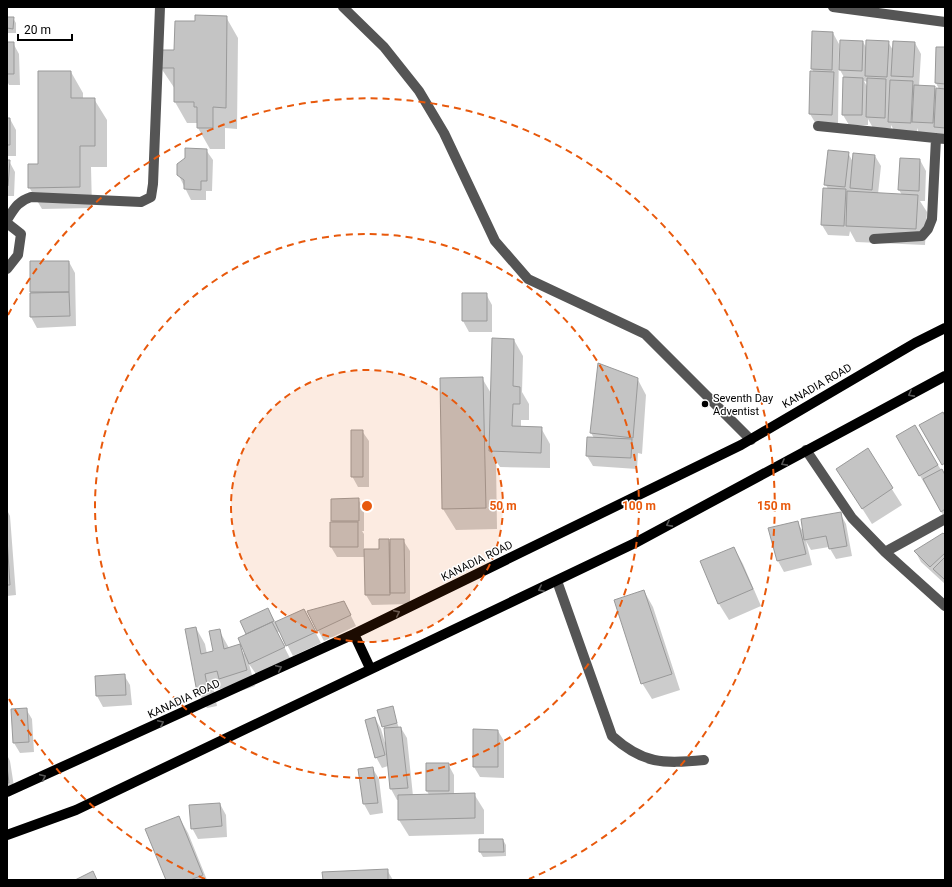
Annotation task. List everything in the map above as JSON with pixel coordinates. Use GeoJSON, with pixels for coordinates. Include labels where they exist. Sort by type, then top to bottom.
{"type":"FeatureCollection","features":[{"type":"Feature","properties":{"kind":"main road","name":"KANADIA ROAD"},"geometry":{"type":"LineString","coordinates":[[7,792],[354,634],[583,523],[750,440],[915,343],[945,328]]}},
{"type":"Feature","properties":{"kind":"main road"},"geometry":{"type":"LineString","coordinates":[[7,835],[76,810],[296,706],[370,668],[635,543],[945,376]]}},
{"type":"Feature","properties":{"kind":"main road"},"geometry":{"type":"LineString","coordinates":[[354,634],[370,668]]}},
{"type":"Feature","properties":{"kind":"street"},"geometry":{"type":"LineString","coordinates":[[7,269],[18,255],[21,234],[7,221],[22,199],[31,197],[141,202],[151,197],[153,184],[160,7]]}},
{"type":"Feature","properties":{"kind":"street"},"geometry":{"type":"LineString","coordinates":[[343,7],[384,47],[419,91],[444,133],[495,241],[528,279],[645,334],[750,440]]}},
{"type":"Feature","properties":{"kind":"street"},"geometry":{"type":"LineString","coordinates":[[833,7],[945,22]]}},
{"type":"Feature","properties":{"kind":"street"},"geometry":{"type":"LineString","coordinates":[[818,126],[941,138],[932,219],[928,229],[922,236],[874,239]]}},
{"type":"Feature","properties":{"kind":"street"},"geometry":{"type":"LineString","coordinates":[[806,450],[852,518],[885,552],[945,606]]}},
{"type":"Feature","properties":{"kind":"street"},"geometry":{"type":"LineString","coordinates":[[885,552],[945,519]]}},
{"type":"Feature","properties":{"kind":"street"},"geometry":{"type":"LineString","coordinates":[[557,581],[612,736],[628,750],[652,761],[680,763],[704,760]]}},
{"type":"Feature","properties":{"kind":"building"},"geometry":{"type":"Polygon","coordinates":[[[195,15],[227,16],[226,108],[213,107],[213,128],[197,128],[197,107],[194,107],[194,102],[174,102],[174,68],[160,68],[160,50],[174,50],[175,21],[195,21],[195,15]]]}},
{"type":"Feature","properties":{"kind":"building"},"geometry":{"type":"Polygon","coordinates":[[[7,17],[14,17],[13,29],[7,28],[7,17]]]}},
{"type":"Feature","properties":{"kind":"building"},"geometry":{"type":"Polygon","coordinates":[[[812,31],[833,32],[832,70],[811,69],[812,31]]]}},
{"type":"Feature","properties":{"kind":"building"},"geometry":{"type":"Polygon","coordinates":[[[840,40],[863,41],[862,71],[839,70],[840,40]]]}},
{"type":"Feature","properties":{"kind":"building"},"geometry":{"type":"Polygon","coordinates":[[[866,40],[889,41],[887,77],[865,76],[866,40]]]}},
{"type":"Feature","properties":{"kind":"building"},"geometry":{"type":"Polygon","coordinates":[[[893,41],[915,42],[913,77],[891,76],[893,41]]]}},
{"type":"Feature","properties":{"kind":"building"},"geometry":{"type":"Polygon","coordinates":[[[7,42],[14,42],[14,74],[7,74],[7,42]]]}},
{"type":"Feature","properties":{"kind":"building"},"geometry":{"type":"Polygon","coordinates":[[[936,47],[945,47],[945,84],[935,83],[936,47]]]}},
{"type":"Feature","properties":{"kind":"building"},"geometry":{"type":"Polygon","coordinates":[[[38,71],[71,71],[71,98],[95,98],[95,146],[80,146],[80,187],[28,188],[28,164],[38,164],[38,71]]]}},
{"type":"Feature","properties":{"kind":"building"},"geometry":{"type":"Polygon","coordinates":[[[810,71],[834,72],[832,115],[809,114],[810,71]]]}},
{"type":"Feature","properties":{"kind":"building"},"geometry":{"type":"Polygon","coordinates":[[[843,77],[863,78],[862,115],[842,115],[843,77]]]}},
{"type":"Feature","properties":{"kind":"building"},"geometry":{"type":"Polygon","coordinates":[[[867,78],[886,79],[885,118],[866,117],[867,78]]]}},
{"type":"Feature","properties":{"kind":"building"},"geometry":{"type":"Polygon","coordinates":[[[890,80],[913,81],[911,123],[888,122],[890,80]]]}},
{"type":"Feature","properties":{"kind":"building"},"geometry":{"type":"Polygon","coordinates":[[[914,85],[935,86],[933,123],[912,122],[914,85]]]}},
{"type":"Feature","properties":{"kind":"building"},"geometry":{"type":"Polygon","coordinates":[[[936,88],[945,89],[945,128],[934,127],[936,88]]]}},
{"type":"Feature","properties":{"kind":"building"},"geometry":{"type":"Polygon","coordinates":[[[7,118],[10,118],[10,145],[7,145],[7,118]]]}},
{"type":"Feature","properties":{"kind":"building"},"geometry":{"type":"Polygon","coordinates":[[[185,148],[207,149],[207,181],[201,181],[201,190],[184,189],[184,180],[177,175],[177,164],[185,158],[185,148]]]}},
{"type":"Feature","properties":{"kind":"building"},"geometry":{"type":"Polygon","coordinates":[[[828,150],[849,152],[845,187],[824,185],[828,150]]]}},
{"type":"Feature","properties":{"kind":"building"},"geometry":{"type":"Polygon","coordinates":[[[853,153],[875,155],[872,190],[850,188],[853,153]]]}},
{"type":"Feature","properties":{"kind":"building"},"geometry":{"type":"Polygon","coordinates":[[[900,158],[920,159],[919,191],[898,190],[900,158]]]}},
{"type":"Feature","properties":{"kind":"building"},"geometry":{"type":"Polygon","coordinates":[[[7,160],[10,160],[8,186],[7,186],[7,160]]]}},
{"type":"Feature","properties":{"kind":"building"},"geometry":{"type":"Polygon","coordinates":[[[823,188],[846,189],[844,226],[821,225],[823,188]]]}},
{"type":"Feature","properties":{"kind":"building"},"geometry":{"type":"Polygon","coordinates":[[[847,191],[918,195],[916,229],[846,226],[847,191]]]}},
{"type":"Feature","properties":{"kind":"building"},"geometry":{"type":"Polygon","coordinates":[[[30,261],[69,261],[69,292],[30,292],[30,261]]]}},
{"type":"Feature","properties":{"kind":"building"},"geometry":{"type":"Polygon","coordinates":[[[69,292],[70,316],[30,317],[30,293],[69,292]]]}},
{"type":"Feature","properties":{"kind":"building"},"geometry":{"type":"Polygon","coordinates":[[[462,293],[487,293],[487,321],[462,321],[462,293]]]}},
{"type":"Feature","properties":{"kind":"building"},"geometry":{"type":"Polygon","coordinates":[[[492,338],[514,339],[513,386],[520,387],[520,404],[513,404],[512,426],[542,427],[541,453],[489,451],[492,338]]]}},
{"type":"Feature","properties":{"kind":"building"},"geometry":{"type":"Polygon","coordinates":[[[598,363],[638,378],[633,438],[590,433],[598,363]]]}},
{"type":"Feature","properties":{"kind":"building"},"geometry":{"type":"Polygon","coordinates":[[[483,377],[486,508],[442,509],[440,378],[483,377]]]}},
{"type":"Feature","properties":{"kind":"building"},"geometry":{"type":"Polygon","coordinates":[[[943,412],[945,416],[945,463],[942,465],[919,425],[943,412]]]}},
{"type":"Feature","properties":{"kind":"building"},"geometry":{"type":"Polygon","coordinates":[[[915,425],[938,465],[919,476],[896,436],[915,425]]]}},
{"type":"Feature","properties":{"kind":"building"},"geometry":{"type":"Polygon","coordinates":[[[351,430],[363,430],[363,477],[351,477],[351,430]]]}},
{"type":"Feature","properties":{"kind":"building"},"geometry":{"type":"Polygon","coordinates":[[[587,437],[632,439],[631,458],[586,456],[587,437]]]}},
{"type":"Feature","properties":{"kind":"building"},"geometry":{"type":"Polygon","coordinates":[[[868,448],[893,488],[862,509],[836,469],[868,448]]]}},
{"type":"Feature","properties":{"kind":"building"},"geometry":{"type":"Polygon","coordinates":[[[942,469],[945,475],[945,509],[941,512],[923,479],[942,469]]]}},
{"type":"Feature","properties":{"kind":"building"},"geometry":{"type":"Polygon","coordinates":[[[359,498],[359,521],[331,521],[331,499],[359,498]]]}},
{"type":"Feature","properties":{"kind":"building"},"geometry":{"type":"Polygon","coordinates":[[[841,512],[847,546],[829,549],[826,536],[804,540],[801,519],[841,512]]]}},
{"type":"Feature","properties":{"kind":"building"},"geometry":{"type":"Polygon","coordinates":[[[798,521],[806,554],[777,561],[768,528],[798,521]]]}},
{"type":"Feature","properties":{"kind":"building"},"geometry":{"type":"Polygon","coordinates":[[[330,522],[358,522],[358,547],[330,547],[330,522]]]}},
{"type":"Feature","properties":{"kind":"building"},"geometry":{"type":"Polygon","coordinates":[[[943,533],[945,535],[945,553],[930,567],[914,551],[943,533]]]}},
{"type":"Feature","properties":{"kind":"building"},"geometry":{"type":"Polygon","coordinates":[[[7,538],[10,585],[7,585],[7,538]]]}},
{"type":"Feature","properties":{"kind":"building"},"geometry":{"type":"Polygon","coordinates":[[[379,539],[389,539],[390,595],[365,595],[364,549],[379,549],[379,539]]]}},
{"type":"Feature","properties":{"kind":"building"},"geometry":{"type":"Polygon","coordinates":[[[390,539],[404,539],[405,593],[390,593],[390,539]]]}},
{"type":"Feature","properties":{"kind":"building"},"geometry":{"type":"Polygon","coordinates":[[[734,547],[753,589],[718,604],[700,561],[734,547]]]}},
{"type":"Feature","properties":{"kind":"building"},"geometry":{"type":"Polygon","coordinates":[[[945,557],[945,579],[944,579],[933,569],[945,557]]]}},
{"type":"Feature","properties":{"kind":"building"},"geometry":{"type":"Polygon","coordinates":[[[644,590],[672,674],[641,684],[614,600],[644,590]]]}},
{"type":"Feature","properties":{"kind":"building"},"geometry":{"type":"Polygon","coordinates":[[[344,601],[351,615],[317,631],[307,611],[344,601]]]}},
{"type":"Feature","properties":{"kind":"building"},"geometry":{"type":"Polygon","coordinates":[[[268,608],[274,621],[246,634],[240,621],[268,608]]]}},
{"type":"Feature","properties":{"kind":"building"},"geometry":{"type":"Polygon","coordinates":[[[304,609],[316,632],[286,646],[275,622],[304,609]]]}},
{"type":"Feature","properties":{"kind":"building"},"geometry":{"type":"Polygon","coordinates":[[[272,622],[285,647],[249,664],[238,638],[272,622]]]}},
{"type":"Feature","properties":{"kind":"building"},"geometry":{"type":"Polygon","coordinates":[[[196,627],[201,654],[213,651],[209,631],[220,629],[224,649],[240,644],[247,670],[219,679],[217,671],[205,674],[208,690],[197,692],[185,629],[196,627]]]}},
{"type":"Feature","properties":{"kind":"building"},"geometry":{"type":"Polygon","coordinates":[[[125,674],[126,695],[96,696],[95,676],[125,674]]]}},
{"type":"Feature","properties":{"kind":"building"},"geometry":{"type":"Polygon","coordinates":[[[393,706],[397,723],[382,727],[377,710],[393,706]]]}},
{"type":"Feature","properties":{"kind":"building"},"geometry":{"type":"Polygon","coordinates":[[[27,708],[29,742],[13,743],[11,709],[27,708]]]}},
{"type":"Feature","properties":{"kind":"building"},"geometry":{"type":"Polygon","coordinates":[[[375,717],[385,755],[375,758],[365,720],[375,717]]]}},
{"type":"Feature","properties":{"kind":"building"},"geometry":{"type":"Polygon","coordinates":[[[401,727],[408,788],[390,789],[384,728],[401,727]]]}},
{"type":"Feature","properties":{"kind":"building"},"geometry":{"type":"Polygon","coordinates":[[[473,729],[498,730],[498,767],[473,767],[473,729]]]}},
{"type":"Feature","properties":{"kind":"building"},"geometry":{"type":"Polygon","coordinates":[[[426,763],[449,763],[449,791],[426,791],[426,763]]]}},
{"type":"Feature","properties":{"kind":"building"},"geometry":{"type":"Polygon","coordinates":[[[7,767],[9,783],[7,783],[7,767]]]}},
{"type":"Feature","properties":{"kind":"building"},"geometry":{"type":"Polygon","coordinates":[[[373,767],[378,803],[363,804],[358,769],[373,767]]]}},
{"type":"Feature","properties":{"kind":"building"},"geometry":{"type":"Polygon","coordinates":[[[475,793],[475,818],[398,820],[398,795],[475,793]]]}},
{"type":"Feature","properties":{"kind":"building"},"geometry":{"type":"Polygon","coordinates":[[[220,803],[222,826],[191,829],[189,805],[220,803]]]}},
{"type":"Feature","properties":{"kind":"building"},"geometry":{"type":"Polygon","coordinates":[[[179,816],[203,875],[190,880],[166,880],[145,829],[179,816]]]}},
{"type":"Feature","properties":{"kind":"building"},"geometry":{"type":"Polygon","coordinates":[[[479,839],[503,839],[504,852],[479,852],[479,839]]]}},
{"type":"Feature","properties":{"kind":"building"},"geometry":{"type":"Polygon","coordinates":[[[388,869],[388,880],[323,880],[322,872],[388,869]]]}},
{"type":"Feature","properties":{"kind":"building"},"geometry":{"type":"Polygon","coordinates":[[[93,871],[97,880],[75,880],[93,871]]]}},
{"type":"Feature","properties":{"kind":"place","name":"Seventh Day Adventist"},"geometry":{"type":"Point","coordinates":[705,404]}}]}
